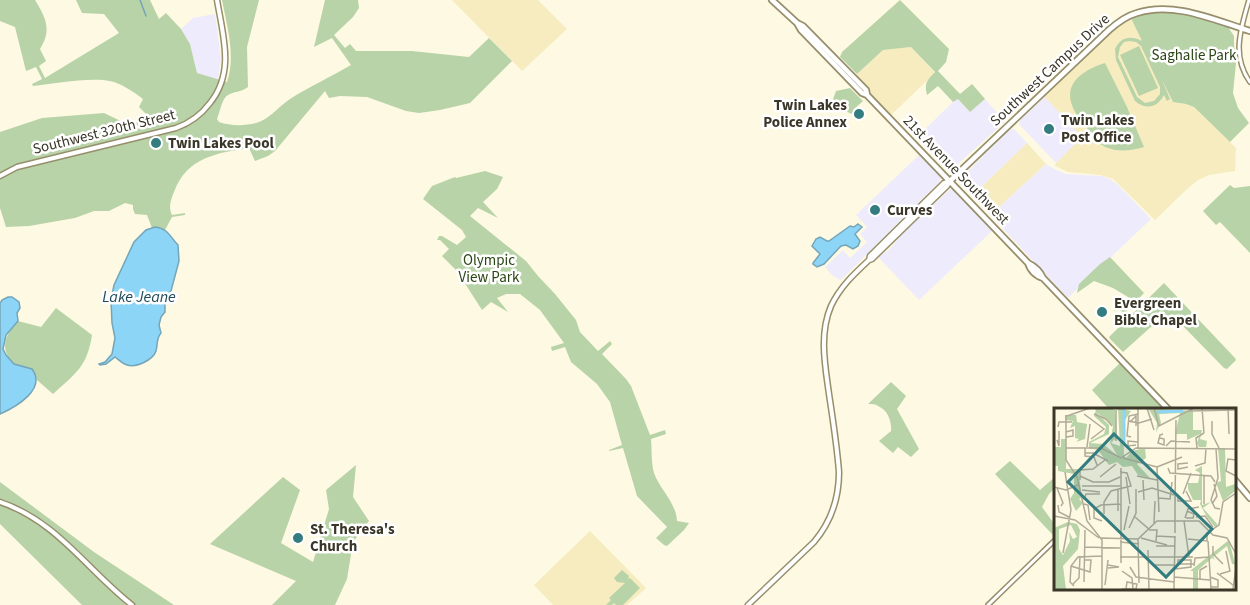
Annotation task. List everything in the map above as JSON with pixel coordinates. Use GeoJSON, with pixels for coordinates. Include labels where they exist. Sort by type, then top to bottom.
{"type":"FeatureCollection","features":[{"type":"Feature","properties":{"kind":"main road","name":"Southwest 320th Street"},"geometry":{"type":"LineString","coordinates":[[0,176],[17,166],[172,129],[198,116],[217,94],[223,82],[224,41],[217,0]]}},
{"type":"Feature","properties":{"kind":"main road","name":"21st Avenue Southwest"},"geometry":{"type":"LineString","coordinates":[[772,0],[1042,274],[1043,278],[1167,408]]}},
{"type":"Feature","properties":{"kind":"main road","name":"21st Avenue Southwest"},"geometry":{"type":"LineString","coordinates":[[777,0],[785,11]]}},
{"type":"Feature","properties":{"kind":"main road","name":"Southwest Campus Drive"},"geometry":{"type":"LineString","coordinates":[[950,181],[1108,30],[1130,16],[1143,11],[1170,9],[1193,13],[1250,31]]}},
{"type":"Feature","properties":{"kind":"main road"},"geometry":{"type":"LineString","coordinates":[[748,605],[822,533],[834,508],[839,486],[839,472],[824,356],[825,326],[830,308],[845,284],[869,260],[870,256],[944,183],[950,181]]}},
{"type":"Feature","properties":{"kind":"main road"},"geometry":{"type":"LineString","coordinates":[[869,260],[873,259],[903,230],[950,181]]}},
{"type":"Feature","properties":{"kind":"main road"},"geometry":{"type":"LineString","coordinates":[[903,230],[909,222],[908,218]]}},
{"type":"Feature","properties":{"kind":"main road"},"geometry":{"type":"LineString","coordinates":[[1235,481],[1250,498]]}},
{"type":"Feature","properties":{"kind":"main road"},"geometry":{"type":"LineString","coordinates":[[0,502],[41,522],[132,605]]}},
{"type":"Feature","properties":{"kind":"street"},"geometry":{"type":"LineString","coordinates":[[1250,0],[1241,28],[1239,55],[1243,70],[1250,82]]}},
{"type":"Feature","properties":{"kind":"street"},"geometry":{"type":"LineString","coordinates":[[988,605],[1054,541]]}},
{"type":"Feature","properties":{"kind":"shaded area"},"geometry":{"type":"Polygon","coordinates":[[[452,0],[538,0],[567,29],[522,71],[452,0]]]}},
{"type":"Feature","properties":{"kind":"shaded area"},"geometry":{"type":"Polygon","coordinates":[[[215,14],[221,58],[218,80],[197,73],[190,44],[181,29],[193,18],[215,14]]]}},
{"type":"Feature","properties":{"kind":"shaded area"},"geometry":{"type":"Polygon","coordinates":[[[1130,16],[1173,102],[1194,107],[1236,148],[1235,171],[1209,175],[1198,180],[1155,220],[1113,179],[1100,175],[1068,172],[1055,166],[1082,137],[1042,94],[1109,30],[1130,16]]]}},
{"type":"Feature","properties":{"kind":"shaded area"},"geometry":{"type":"Polygon","coordinates":[[[911,47],[935,73],[891,115],[854,77],[883,50],[911,47]]]}},
{"type":"Feature","properties":{"kind":"shaded area"},"geometry":{"type":"Polygon","coordinates":[[[1045,97],[1083,137],[1056,163],[1019,124],[1020,120],[1045,97]]]}},
{"type":"Feature","properties":{"kind":"shaded area"},"geometry":{"type":"Polygon","coordinates":[[[957,98],[970,112],[985,99],[1005,122],[952,169],[940,162],[917,137],[957,98]]]}},
{"type":"Feature","properties":{"kind":"shaded area"},"geometry":{"type":"Polygon","coordinates":[[[1010,129],[1014,129],[1027,143],[972,196],[959,183],[959,180],[1010,129]]]}},
{"type":"Feature","properties":{"kind":"shaded area"},"geometry":{"type":"Polygon","coordinates":[[[1027,143],[1046,164],[990,215],[972,196],[1027,143]]]}},
{"type":"Feature","properties":{"kind":"shaded area"},"geometry":{"type":"Polygon","coordinates":[[[919,155],[941,177],[940,181],[841,280],[833,276],[825,267],[843,250],[850,258],[867,242],[860,234],[867,227],[856,215],[919,155]]]}},
{"type":"Feature","properties":{"kind":"shaded area"},"geometry":{"type":"Polygon","coordinates":[[[1046,164],[1066,174],[1102,176],[1110,179],[1151,219],[1068,298],[990,215],[1046,164]]]}},
{"type":"Feature","properties":{"kind":"shaded area"},"geometry":{"type":"Polygon","coordinates":[[[950,189],[992,231],[919,300],[878,257],[889,250],[903,233],[950,189]]]}},
{"type":"Feature","properties":{"kind":"shaded area"},"geometry":{"type":"Polygon","coordinates":[[[590,531],[646,588],[627,605],[553,605],[534,585],[590,531]]]}},
{"type":"Feature","properties":{"kind":"green space"},"geometry":{"type":"Polygon","coordinates":[[[0,0],[35,0],[39,6],[45,18],[47,30],[40,49],[46,61],[39,66],[45,78],[119,33],[104,14],[82,13],[76,0],[150,0],[159,19],[166,13],[181,29],[190,44],[197,73],[227,82],[231,51],[222,0],[259,0],[247,47],[248,87],[226,97],[217,119],[219,122],[232,125],[247,125],[261,121],[290,99],[351,65],[332,38],[314,47],[325,0],[358,0],[359,8],[353,17],[334,35],[345,48],[350,44],[356,51],[412,51],[469,57],[489,38],[512,61],[470,103],[440,110],[419,113],[406,111],[367,97],[329,98],[325,91],[275,151],[268,156],[255,161],[249,148],[215,155],[195,164],[180,180],[171,200],[172,215],[185,213],[185,215],[172,217],[165,230],[160,227],[152,228],[147,215],[135,214],[133,205],[125,203],[109,211],[94,211],[75,218],[29,226],[6,227],[0,208],[0,132],[42,118],[104,113],[127,124],[152,120],[139,107],[143,99],[114,82],[85,80],[33,86],[32,84],[42,79],[36,67],[26,71],[15,27],[0,21],[0,0]]]}},
{"type":"Feature","properties":{"kind":"green space"},"geometry":{"type":"Polygon","coordinates":[[[900,0],[949,49],[946,62],[938,71],[960,94],[972,84],[985,99],[970,112],[958,99],[953,102],[938,86],[927,95],[927,82],[935,72],[911,47],[883,50],[857,74],[840,57],[842,52],[900,0]]]}},
{"type":"Feature","properties":{"kind":"green space","name":"Saghalie Park"},"geometry":{"type":"Polygon","coordinates":[[[1170,9],[1226,24],[1234,36],[1236,63],[1233,93],[1238,108],[1249,123],[1230,142],[1194,107],[1173,102],[1162,80],[1170,99],[1167,101],[1164,95],[1158,103],[1151,106],[1143,106],[1135,101],[1116,60],[1115,49],[1126,38],[1142,41],[1130,16],[1135,13],[1170,9]],[[1124,42],[1120,47],[1118,57],[1137,97],[1145,103],[1154,101],[1160,94],[1160,87],[1141,46],[1136,42],[1124,42]]]}},
{"type":"Feature","properties":{"kind":"green space"},"geometry":{"type":"Polygon","coordinates":[[[1139,46],[1158,88],[1139,96],[1120,55],[1139,46]]]}},
{"type":"Feature","properties":{"kind":"green space"},"geometry":{"type":"Polygon","coordinates":[[[1105,63],[1144,147],[1125,150],[1112,149],[1100,144],[1074,110],[1070,93],[1076,79],[1105,63]]]}},
{"type":"Feature","properties":{"kind":"green space"},"geometry":{"type":"Polygon","coordinates":[[[850,88],[863,101],[852,114],[831,105],[836,91],[850,88]]]}},
{"type":"Feature","properties":{"kind":"green space","name":"Olympic View Park"},"geometry":{"type":"Polygon","coordinates":[[[485,171],[503,177],[497,189],[483,202],[498,218],[478,208],[470,216],[526,261],[576,320],[580,332],[598,351],[610,341],[612,344],[602,354],[631,386],[650,435],[665,430],[666,434],[651,439],[654,473],[674,508],[677,521],[689,523],[667,546],[656,538],[667,527],[637,496],[623,448],[609,451],[622,445],[610,402],[597,384],[571,362],[565,347],[552,351],[551,347],[564,343],[540,310],[520,294],[506,294],[497,298],[508,312],[491,302],[482,310],[457,271],[442,256],[449,249],[437,240],[439,236],[457,245],[466,237],[462,230],[423,199],[432,186],[455,177],[485,171]]]}},
{"type":"Feature","properties":{"kind":"green space"},"geometry":{"type":"Polygon","coordinates":[[[1230,185],[1234,188],[1250,186],[1250,253],[1220,222],[1216,225],[1203,211],[1230,185]]]}},
{"type":"Feature","properties":{"kind":"green space"},"geometry":{"type":"Polygon","coordinates":[[[1110,257],[1144,293],[1125,313],[1119,310],[1114,311],[1113,305],[1115,303],[1121,307],[1126,303],[1128,297],[1113,288],[1094,281],[1077,293],[1079,284],[1110,257]]]}},
{"type":"Feature","properties":{"kind":"green space"},"geometry":{"type":"Polygon","coordinates":[[[1164,283],[1235,358],[1236,360],[1227,369],[1170,316],[1162,317],[1123,352],[1110,339],[1109,337],[1164,283]]]}},
{"type":"Feature","properties":{"kind":"green space"},"geometry":{"type":"Polygon","coordinates":[[[56,308],[92,335],[84,362],[74,375],[53,394],[37,380],[34,372],[12,362],[6,353],[5,343],[8,334],[18,321],[41,327],[56,308]]]}},
{"type":"Feature","properties":{"kind":"green space"},"geometry":{"type":"Polygon","coordinates":[[[1120,363],[1162,408],[1108,408],[1092,390],[1120,363]]]}},
{"type":"Feature","properties":{"kind":"green space"},"geometry":{"type":"Polygon","coordinates":[[[891,382],[906,396],[897,409],[919,449],[911,457],[898,447],[893,453],[879,441],[891,431],[890,420],[881,408],[875,404],[868,404],[891,382]]]}},
{"type":"Feature","properties":{"kind":"green space"},"geometry":{"type":"Polygon","coordinates":[[[1010,461],[1040,490],[1054,478],[1054,489],[1042,507],[1054,524],[1054,534],[1053,535],[995,474],[1010,461]]]}},
{"type":"Feature","properties":{"kind":"green space"},"geometry":{"type":"Polygon","coordinates":[[[356,465],[353,497],[369,521],[353,542],[347,579],[335,605],[272,605],[296,581],[210,544],[283,477],[300,490],[281,543],[313,562],[329,509],[326,490],[356,465]]]}},
{"type":"Feature","properties":{"kind":"green space"},"geometry":{"type":"Polygon","coordinates":[[[0,482],[94,552],[174,605],[82,605],[0,524],[0,482]]]}},
{"type":"Feature","properties":{"kind":"green space"},"geometry":{"type":"Polygon","coordinates":[[[622,570],[629,576],[628,579],[630,578],[640,588],[623,605],[614,603],[606,605],[611,600],[609,598],[625,583],[617,582],[614,578],[622,570]]]}},
{"type":"Feature","properties":{"kind":"water"},"geometry":{"type":"Polygon","coordinates":[[[858,224],[862,227],[855,234],[860,241],[858,246],[853,249],[846,245],[841,246],[824,264],[817,267],[813,264],[820,254],[812,246],[816,239],[820,237],[829,241],[850,226],[854,227],[858,224]]]}},
{"type":"Feature","properties":{"kind":"water","name":"Lake Jeane"},"geometry":{"type":"Polygon","coordinates":[[[155,227],[166,231],[178,245],[179,261],[171,291],[165,299],[165,312],[159,325],[161,333],[156,351],[148,360],[131,366],[115,357],[106,364],[100,365],[112,354],[115,338],[111,300],[114,285],[134,242],[146,230],[155,227]]]}},
{"type":"Feature","properties":{"kind":"water"},"geometry":{"type":"Polygon","coordinates":[[[8,297],[19,302],[20,308],[17,313],[18,321],[6,335],[3,349],[14,364],[32,369],[36,376],[36,383],[28,396],[0,414],[0,303],[8,297]]]}},
{"type":"Feature","properties":{"kind":"waterway"},"geometry":{"type":"LineString","coordinates":[[140,0],[146,16]]}},
{"type":"Feature","properties":{"kind":"place","name":"Twin Lakes Police Annex"},"geometry":{"type":"Point","coordinates":[859,114]}},
{"type":"Feature","properties":{"kind":"place","name":"Twin Lakes Post Office"},"geometry":{"type":"Point","coordinates":[1049,129]}},
{"type":"Feature","properties":{"kind":"place","name":"Twin Lakes Pool"},"geometry":{"type":"Point","coordinates":[156,143]}},
{"type":"Feature","properties":{"kind":"place","name":"Curves"},"geometry":{"type":"Point","coordinates":[875,210]}},
{"type":"Feature","properties":{"kind":"place","name":"Evergreen Bible Chapel"},"geometry":{"type":"Point","coordinates":[1102,312]}},
{"type":"Feature","properties":{"kind":"place","name":"St. Theresa's Church"},"geometry":{"type":"Point","coordinates":[298,538]}}]}
